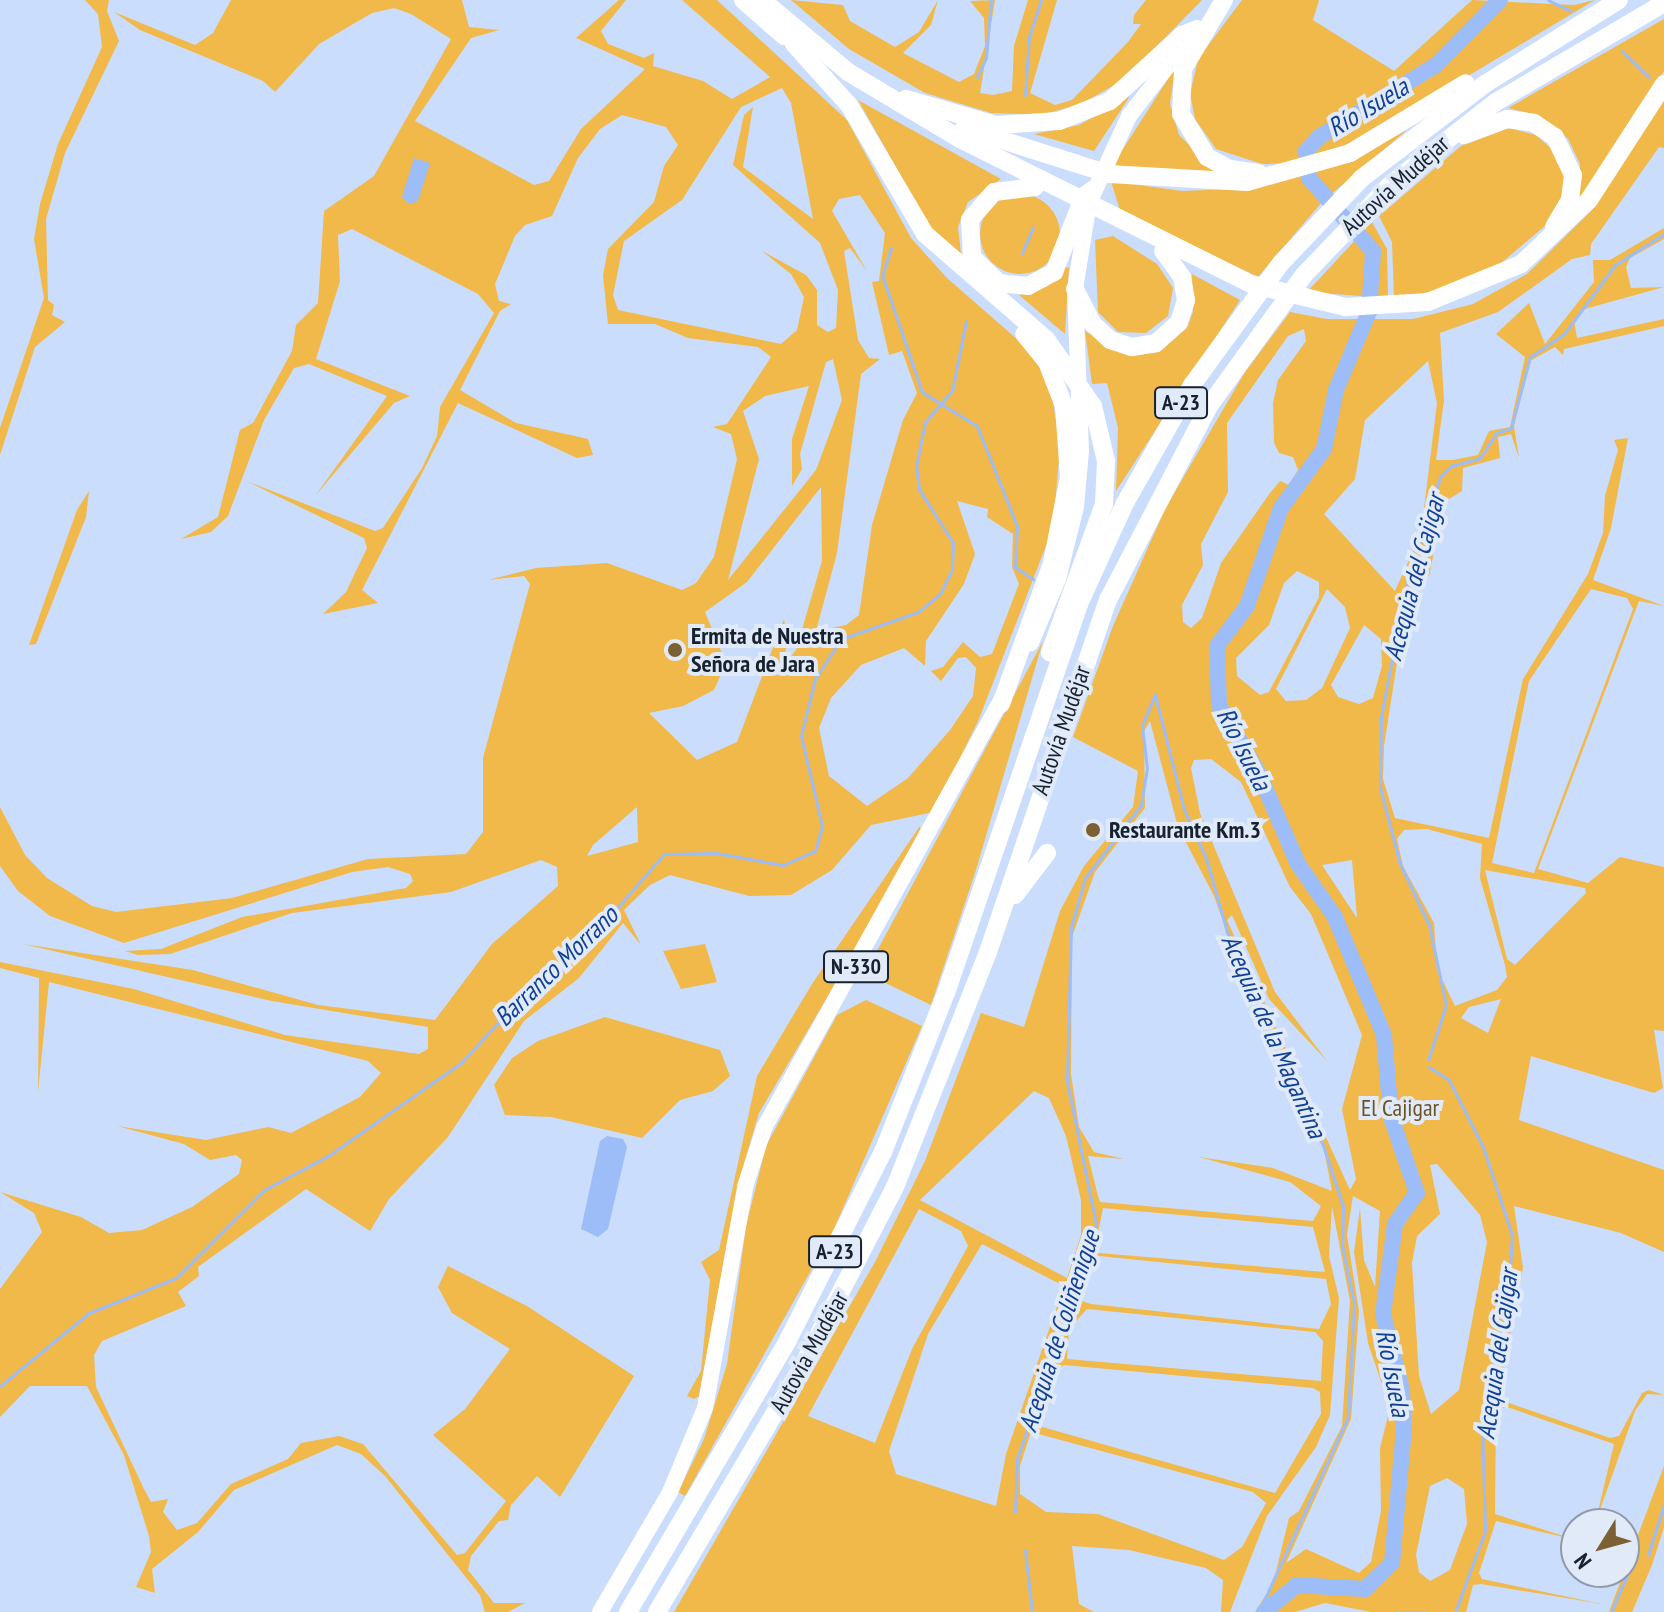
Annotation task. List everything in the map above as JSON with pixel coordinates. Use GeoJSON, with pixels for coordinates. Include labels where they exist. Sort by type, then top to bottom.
{"type":"FeatureCollection","features":[{"type":"Feature","properties":{"kind":"highway"},"geometry":{"type":"LineString","coordinates":[[743,0],[892,101],[1054,193],[1251,284]]}},
{"type":"Feature","properties":{"kind":"highway"},"geometry":{"type":"LineString","coordinates":[[762,0],[849,105],[915,221],[946,267],[1038,349],[1064,406],[1069,477],[1062,524],[1001,704]]}},
{"type":"Feature","properties":{"kind":"highway"},"geometry":{"type":"LineString","coordinates":[[773,0],[825,45],[906,99],[979,135],[1061,163],[1133,178],[1213,184],[1277,177],[1367,145],[1603,0]]}},
{"type":"Feature","properties":{"kind":"highway"},"geometry":{"type":"LineString","coordinates":[[1223,0],[1183,69],[1183,122],[1214,162],[1277,177]]}},
{"type":"Feature","properties":{"kind":"highway","name":"N-330"},"geometry":{"type":"LineString","coordinates":[[600,1612],[670,1492],[705,1408],[745,1187],[764,1128],[1001,704],[1054,589],[1076,507],[1081,440],[1075,289],[1094,189],[1129,116],[1223,0]]}},
{"type":"Feature","properties":{"kind":"highway","name":"Autovía Mudéjar"},"geometry":{"type":"LineString","coordinates":[[628,1612],[788,1340],[883,1152],[951,981],[1038,717],[1093,570],[1143,470],[1218,347],[1316,223],[1362,178],[1485,84],[1619,0]]}},
{"type":"Feature","properties":{"kind":"highway","name":"Autovía Mudéjar"},"geometry":{"type":"LineString","coordinates":[[657,1612],[862,1255],[932,1101],[975,988],[1069,704],[1118,578],[1181,453],[1250,344],[1334,241],[1378,196],[1496,102],[1664,3]]}},
{"type":"Feature","properties":{"kind":"highway"},"geometry":{"type":"LineString","coordinates":[[906,99],[996,125],[1059,121],[1110,101],[1182,35],[1197,29]]}},
{"type":"Feature","properties":{"kind":"highway"},"geometry":{"type":"LineString","coordinates":[[795,37],[887,108],[1035,187],[1054,193]]}},
{"type":"Feature","properties":{"kind":"highway"},"geometry":{"type":"LineString","coordinates":[[1115,223],[1163,251],[1225,280],[1331,306],[1414,304],[1490,279],[1535,254],[1571,221],[1664,84]]}},
{"type":"Feature","properties":{"kind":"highway"},"geometry":{"type":"LineString","coordinates":[[1392,183],[1403,183],[1455,141],[1497,120],[1526,121],[1555,137],[1573,175],[1566,209],[1540,242],[1490,279]]}},
{"type":"Feature","properties":{"kind":"highway"},"geometry":{"type":"LineString","coordinates":[[1035,187],[994,192],[970,220],[972,257],[999,283],[1028,286],[1054,272],[1084,196],[1094,189]]}},
{"type":"Feature","properties":{"kind":"highway"},"geometry":{"type":"LineString","coordinates":[[915,221],[1061,357],[1093,406],[1105,450],[1104,504],[1057,625],[1036,700],[1038,717]]}},
{"type":"Feature","properties":{"kind":"highway"},"geometry":{"type":"LineString","coordinates":[[1075,289],[1093,324],[1110,340],[1132,347],[1156,343],[1179,322],[1186,300],[1182,277],[1163,251]]}},
{"type":"Feature","properties":{"kind":"highway"},"geometry":{"type":"LineString","coordinates":[[1067,746],[1074,714],[1069,704]]}},
{"type":"Feature","properties":{"kind":"highway"},"geometry":{"type":"LineString","coordinates":[[975,988],[988,975],[1020,883],[1047,853]]}},
{"type":"Feature","properties":{"kind":"green space"},"geometry":{"type":"Polygon","coordinates":[[[85,0],[109,0],[107,11],[119,41],[65,153],[46,219],[48,300],[54,305],[52,315],[65,322],[35,347],[0,455],[0,428],[44,298],[34,239],[40,204],[58,144],[102,47],[98,14],[85,0]]]}},
{"type":"Feature","properties":{"kind":"green space"},"geometry":{"type":"Polygon","coordinates":[[[231,0],[462,0],[469,27],[499,30],[471,38],[415,121],[534,185],[549,181],[581,129],[645,69],[576,38],[619,0],[626,0],[601,31],[608,44],[644,58],[654,53],[653,66],[703,81],[732,99],[770,77],[682,0],[717,0],[847,120],[911,238],[947,278],[1034,354],[1052,395],[1060,448],[1053,528],[979,719],[934,812],[871,825],[832,870],[791,895],[749,896],[670,875],[650,885],[624,910],[641,945],[623,923],[579,978],[524,1021],[448,1137],[389,1199],[370,1231],[306,1189],[198,1267],[199,1276],[178,1292],[186,1306],[102,1341],[94,1355],[96,1387],[144,1489],[151,1502],[168,1499],[163,1512],[177,1530],[197,1523],[231,1484],[288,1459],[301,1443],[339,1436],[363,1444],[457,1555],[465,1553],[506,1501],[433,1435],[465,1409],[510,1349],[452,1313],[438,1287],[448,1266],[527,1306],[634,1376],[560,1497],[537,1476],[511,1505],[508,1520],[499,1521],[471,1556],[468,1570],[494,1603],[525,1603],[508,1612],[485,1612],[480,1595],[385,1476],[361,1454],[337,1445],[234,1490],[198,1532],[152,1569],[155,1593],[136,1587],[151,1552],[149,1536],[124,1455],[87,1386],[30,1386],[0,1417],[0,1289],[42,1232],[34,1213],[0,1192],[81,1217],[109,1233],[142,1230],[192,1207],[239,1174],[242,1160],[236,1155],[210,1160],[184,1144],[117,1126],[206,1140],[268,1127],[291,1133],[360,1097],[381,1073],[368,1061],[49,982],[38,1092],[39,978],[0,968],[0,962],[134,989],[285,1035],[419,1054],[428,1049],[428,1027],[272,1001],[23,944],[193,970],[318,1005],[435,1020],[492,944],[558,886],[557,867],[541,860],[451,892],[292,913],[170,954],[138,955],[125,951],[161,949],[242,917],[406,888],[413,881],[410,874],[388,867],[352,872],[124,943],[50,916],[18,891],[0,866],[0,807],[25,855],[47,878],[92,906],[116,912],[232,898],[368,859],[466,854],[483,832],[483,758],[530,584],[524,576],[488,580],[536,568],[607,563],[682,590],[696,583],[714,557],[737,459],[731,434],[713,427],[727,424],[771,357],[758,347],[688,338],[655,324],[608,324],[603,275],[608,249],[654,202],[664,166],[678,145],[666,127],[622,115],[600,129],[578,158],[552,216],[525,225],[515,236],[495,284],[499,301],[511,304],[500,311],[460,390],[516,423],[588,439],[593,455],[577,458],[458,403],[362,590],[378,603],[323,614],[346,592],[367,548],[364,538],[246,481],[375,531],[383,528],[422,468],[437,436],[440,407],[494,313],[478,294],[352,229],[338,235],[340,281],[316,359],[410,396],[394,403],[315,496],[387,396],[309,364],[294,368],[264,420],[228,516],[211,532],[181,539],[218,517],[240,430],[253,423],[292,351],[296,325],[318,303],[324,211],[374,176],[451,39],[411,14],[394,8],[372,13],[319,44],[275,92],[263,81],[140,30],[114,12],[195,45],[213,33],[231,0]],[[782,88],[741,107],[682,200],[624,241],[613,295],[618,310],[781,344],[797,330],[804,297],[791,274],[762,251],[806,275],[817,290],[817,325],[828,332],[836,328],[838,290],[820,243],[733,165],[744,115],[753,107],[743,167],[813,219],[791,103],[782,88]],[[860,195],[839,199],[832,211],[867,271],[850,248],[844,251],[858,340],[869,358],[880,359],[861,374],[837,553],[816,631],[846,625],[859,615],[872,525],[903,420],[917,393],[902,351],[889,355],[872,282],[879,281],[885,233],[860,195]],[[833,359],[826,362],[800,454],[802,469],[792,486],[792,439],[809,386],[765,396],[743,411],[759,459],[728,580],[816,470],[842,400],[833,359]],[[821,487],[747,582],[705,612],[726,663],[714,690],[683,706],[649,713],[697,760],[737,742],[784,619],[788,641],[781,669],[796,650],[822,561],[821,487]],[[957,501],[975,554],[964,584],[926,641],[925,666],[904,648],[861,665],[831,698],[819,728],[829,776],[867,806],[908,778],[950,730],[973,696],[976,668],[966,657],[958,658],[941,681],[931,671],[943,667],[963,642],[980,657],[992,654],[1019,584],[1012,567],[1013,534],[987,517],[988,509],[957,501]],[[637,807],[593,845],[587,856],[638,842],[637,807]]]}},
{"type":"Feature","properties":{"kind":"green space"},"geometry":{"type":"Polygon","coordinates":[[[791,0],[843,5],[850,21],[895,47],[919,32],[938,0],[931,25],[903,53],[959,82],[974,74],[985,46],[984,18],[970,1],[995,0],[980,93],[993,95],[1012,91],[1014,46],[1028,0],[1057,0],[1030,93],[1055,105],[1072,100],[1128,42],[1141,24],[1133,24],[1134,15],[1146,0],[1202,0],[1125,79],[1081,104],[1041,115],[991,113],[925,93],[849,49],[791,0]]]}},
{"type":"Feature","properties":{"kind":"green space"},"geometry":{"type":"Polygon","coordinates":[[[1242,0],[1319,0],[1313,20],[1394,71],[1472,0],[1574,5],[1595,0],[1361,140],[1289,163],[1262,164],[1216,149],[1195,119],[1190,94],[1198,59],[1242,0]]]}},
{"type":"Feature","properties":{"kind":"green space"},"geometry":{"type":"Polygon","coordinates":[[[1664,19],[1664,71],[1579,201],[1580,164],[1568,139],[1540,116],[1508,108],[1664,19]]]}},
{"type":"Feature","properties":{"kind":"green space"},"geometry":{"type":"Polygon","coordinates":[[[1175,68],[1170,104],[1179,135],[1219,174],[1112,166],[1175,68]]]}},
{"type":"Feature","properties":{"kind":"green space"},"geometry":{"type":"Polygon","coordinates":[[[1130,96],[1094,151],[1034,134],[1079,125],[1130,96]]]}},
{"type":"Feature","properties":{"kind":"green space"},"geometry":{"type":"Polygon","coordinates":[[[858,100],[1001,179],[968,202],[958,227],[961,254],[932,231],[858,100]]]}},
{"type":"Feature","properties":{"kind":"green space","name":"El Cajigar"},"geometry":{"type":"Polygon","coordinates":[[[1664,100],[1664,148],[1659,147],[1591,244],[1590,255],[1572,259],[1498,312],[1440,333],[1444,400],[1436,460],[1478,455],[1489,431],[1510,427],[1525,357],[1496,334],[1529,303],[1545,344],[1594,282],[1593,260],[1610,260],[1664,228],[1664,239],[1630,258],[1626,267],[1631,288],[1664,287],[1581,310],[1574,320],[1577,338],[1664,319],[1664,326],[1564,349],[1563,355],[1555,347],[1530,361],[1514,426],[1519,458],[1511,434],[1498,437],[1500,458],[1463,468],[1462,491],[1444,502],[1429,576],[1420,575],[1415,584],[1401,637],[1384,746],[1383,779],[1395,818],[1489,838],[1523,679],[1588,574],[1603,533],[1605,496],[1618,450],[1614,440],[1628,438],[1611,528],[1593,580],[1664,606],[1639,601],[1538,869],[1588,883],[1620,857],[1664,867],[1664,1031],[1654,1030],[1663,1088],[1654,1093],[1531,1056],[1519,1120],[1664,1170],[1664,1252],[1621,1233],[1514,1206],[1523,1268],[1499,1391],[1509,1403],[1610,1438],[1619,1436],[1642,1393],[1649,1390],[1664,1395],[1647,1394],[1635,1411],[1601,1508],[1614,1444],[1507,1407],[1496,1409],[1495,1514],[1560,1536],[1496,1521],[1479,1573],[1482,1579],[1602,1604],[1481,1584],[1473,1585],[1466,1612],[1371,1612],[1325,1603],[1295,1612],[1255,1612],[1273,1584],[1289,1518],[1299,1511],[1342,1426],[1350,1301],[1332,1206],[1329,1256],[1339,1298],[1330,1415],[1316,1447],[1267,1516],[1230,1612],[1221,1612],[1223,1580],[1206,1568],[1129,1550],[1072,1546],[1079,1604],[1094,1612],[674,1612],[875,1262],[925,1161],[981,1013],[1024,1027],[1060,911],[1084,866],[1133,807],[1138,771],[1073,737],[1113,626],[1166,507],[1245,372],[1290,312],[1327,319],[1413,319],[1473,304],[1527,274],[1592,210],[1664,100]],[[1304,329],[1288,336],[1227,423],[1228,492],[1201,544],[1203,565],[1182,605],[1183,622],[1191,628],[1202,618],[1221,563],[1270,493],[1280,481],[1289,485],[1298,470],[1293,457],[1279,453],[1274,443],[1273,403],[1278,380],[1306,341],[1304,329]],[[1428,361],[1365,420],[1355,479],[1324,514],[1395,591],[1421,533],[1437,403],[1428,361]],[[1297,571],[1284,583],[1269,625],[1236,658],[1237,676],[1260,695],[1269,692],[1319,597],[1319,582],[1297,571]],[[1327,589],[1276,689],[1286,701],[1306,700],[1322,688],[1350,628],[1345,607],[1327,589]],[[1591,589],[1529,681],[1492,863],[1534,873],[1633,609],[1627,598],[1591,589]],[[1364,625],[1331,685],[1338,697],[1359,704],[1373,698],[1382,666],[1381,639],[1364,625]],[[1150,721],[1144,731],[1145,808],[1095,872],[1072,937],[1071,1074],[1079,1127],[1094,1152],[1124,1159],[1088,1156],[1100,1202],[1313,1221],[1321,1206],[1290,1182],[1199,1157],[1273,1168],[1332,1191],[1324,1150],[1254,1008],[1214,896],[1178,827],[1150,721]],[[1211,759],[1194,760],[1191,768],[1200,813],[1275,992],[1327,1061],[1269,999],[1232,915],[1227,920],[1350,1190],[1356,1179],[1342,1109],[1362,1035],[1311,914],[1290,887],[1241,782],[1211,759]],[[1427,829],[1404,830],[1397,839],[1403,866],[1434,923],[1437,969],[1455,1006],[1497,990],[1507,977],[1480,878],[1482,844],[1427,829]],[[1352,860],[1322,865],[1357,918],[1352,860]],[[1485,870],[1507,959],[1515,965],[1586,893],[1585,888],[1485,870]],[[1501,999],[1469,1007],[1461,1018],[1488,1033],[1501,999]],[[1034,1091],[920,1200],[1067,1278],[1081,1235],[1081,1200],[1066,1136],[1049,1098],[1034,1091]],[[1437,1164],[1430,1165],[1440,1214],[1417,1236],[1412,1263],[1419,1376],[1431,1414],[1459,1390],[1487,1242],[1480,1215],[1437,1164]],[[1353,1196],[1347,1235],[1359,1311],[1351,1419],[1286,1563],[1306,1549],[1359,1573],[1371,1562],[1381,1511],[1380,1448],[1390,1408],[1368,1343],[1354,1252],[1360,1208],[1364,1260],[1375,1287],[1380,1211],[1353,1196]],[[1103,1208],[1095,1249],[1099,1253],[1325,1272],[1313,1227],[1103,1208]],[[919,1209],[808,1416],[875,1443],[912,1349],[968,1246],[961,1231],[919,1209]],[[982,1244],[928,1334],[889,1451],[896,1474],[996,1506],[1006,1454],[1064,1286],[982,1244]],[[1099,1256],[1092,1259],[1080,1290],[1082,1301],[1319,1329],[1331,1304],[1326,1279],[1099,1256]],[[1087,1309],[1069,1329],[1067,1359],[1321,1381],[1323,1341],[1315,1332],[1087,1309]],[[1064,1365],[1051,1375],[1032,1424],[1275,1493],[1321,1414],[1320,1392],[1313,1388],[1064,1365]],[[1031,1432],[1020,1466],[1020,1494],[1046,1512],[1098,1514],[1224,1560],[1242,1547],[1266,1503],[1253,1492],[1031,1432]],[[1447,1478],[1430,1486],[1416,1555],[1419,1572],[1430,1581],[1450,1570],[1467,1524],[1464,1489],[1447,1478]]]}},
{"type":"Feature","properties":{"kind":"green space"},"geometry":{"type":"Polygon","coordinates":[[[1509,128],[1536,135],[1555,152],[1565,178],[1563,195],[1546,225],[1500,264],[1438,290],[1394,299],[1392,242],[1379,216],[1461,146],[1509,128]]]}},
{"type":"Feature","properties":{"kind":"green space"},"geometry":{"type":"Polygon","coordinates":[[[1407,130],[1322,202],[1258,277],[1120,210],[1111,181],[1182,191],[1256,188],[1349,161],[1407,130]]]}},
{"type":"Feature","properties":{"kind":"green space"},"geometry":{"type":"Polygon","coordinates":[[[1020,194],[1035,197],[1048,206],[1057,219],[1060,234],[1057,249],[1048,262],[1035,271],[1020,274],[1005,271],[992,262],[983,249],[980,234],[983,219],[992,206],[1005,197],[1020,194]]]}},
{"type":"Feature","properties":{"kind":"green space"},"geometry":{"type":"Polygon","coordinates":[[[1372,222],[1387,249],[1388,298],[1307,292],[1372,222]]]}},
{"type":"Feature","properties":{"kind":"green space"},"geometry":{"type":"Polygon","coordinates":[[[1113,236],[1157,264],[1173,288],[1168,316],[1146,333],[1118,332],[1098,312],[1095,240],[1113,236]]]}},
{"type":"Feature","properties":{"kind":"green space"},"geometry":{"type":"Polygon","coordinates":[[[1065,267],[1069,268],[1065,334],[1019,295],[1046,287],[1065,267]]]}},
{"type":"Feature","properties":{"kind":"green space"},"geometry":{"type":"Polygon","coordinates":[[[1192,274],[1240,300],[1116,491],[1118,428],[1107,383],[1092,384],[1085,331],[1127,355],[1159,352],[1187,328],[1193,312],[1192,274]]]}},
{"type":"Feature","properties":{"kind":"green space"},"geometry":{"type":"Polygon","coordinates":[[[89,491],[86,517],[36,644],[29,645],[77,510],[89,491]]]}},
{"type":"Feature","properties":{"kind":"green space"},"geometry":{"type":"Polygon","coordinates":[[[1043,641],[976,870],[931,1005],[873,977],[869,966],[1043,641]]]}},
{"type":"Feature","properties":{"kind":"green space"},"geometry":{"type":"Polygon","coordinates":[[[920,826],[922,837],[759,1113],[739,1180],[699,1396],[694,1399],[687,1396],[701,1371],[710,1280],[701,1262],[719,1250],[757,1076],[812,984],[920,826]]]}},
{"type":"Feature","properties":{"kind":"green space"},"geometry":{"type":"Polygon","coordinates":[[[705,944],[717,982],[681,989],[663,951],[705,944]]]}},
{"type":"Feature","properties":{"kind":"green space"},"geometry":{"type":"Polygon","coordinates":[[[866,1000],[922,1026],[834,1229],[685,1496],[678,1492],[704,1439],[727,1364],[746,1226],[766,1146],[837,1015],[866,1000]]]}},
{"type":"Feature","properties":{"kind":"green space"},"geometry":{"type":"Polygon","coordinates":[[[605,1017],[720,1050],[730,1076],[713,1091],[680,1100],[642,1138],[551,1117],[505,1115],[494,1085],[512,1058],[538,1041],[605,1017]]]}},
{"type":"Feature","properties":{"kind":"green space"},"geometry":{"type":"Polygon","coordinates":[[[1664,1466],[1664,1527],[1652,1565],[1632,1612],[1609,1612],[1618,1588],[1640,1588],[1640,1530],[1664,1466]]]}},
{"type":"Feature","properties":{"kind":"water"},"geometry":{"type":"Polygon","coordinates":[[[414,158],[430,163],[418,201],[409,204],[402,197],[414,158]]]}},
{"type":"Feature","properties":{"kind":"water"},"geometry":{"type":"Polygon","coordinates":[[[607,1136],[623,1139],[627,1147],[608,1229],[598,1237],[581,1229],[600,1141],[607,1136]]]}},
{"type":"Feature","properties":{"kind":"waterway","name":"Acequia de la Magantina"},"geometry":{"type":"LineString","coordinates":[[977,77],[986,58],[991,0]]}},
{"type":"Feature","properties":{"kind":"waterway","name":"Barranco Morrano"},"geometry":{"type":"LineString","coordinates":[[1025,95],[1029,37],[1041,0]]}},
{"type":"Feature","properties":{"kind":"waterway","name":"Río Isuela"},"geometry":{"type":"LineString","coordinates":[[1264,1612],[1297,1585],[1365,1589],[1392,1563],[1404,1429],[1402,1390],[1383,1314],[1395,1224],[1417,1193],[1391,1117],[1384,1035],[1335,917],[1298,864],[1259,774],[1219,705],[1217,646],[1247,606],[1281,508],[1324,449],[1336,390],[1369,312],[1373,251],[1309,178],[1306,151],[1319,137],[1436,65],[1500,0]]}},
{"type":"Feature","properties":{"kind":"waterway","name":"Acequia del Cajigar"},"geometry":{"type":"LineString","coordinates":[[1548,0],[1571,11]]}},
{"type":"Feature","properties":{"kind":"waterway","name":"Acequia del Cajigar"},"geometry":{"type":"LineString","coordinates":[[1622,51],[1649,77]]}},
{"type":"Feature","properties":{"kind":"waterway","name":"Barranco Morrano"},"geometry":{"type":"LineString","coordinates":[[1022,253],[1033,227]]}},
{"type":"Feature","properties":{"kind":"waterway","name":"Acequia del Cajigar"},"geometry":{"type":"LineString","coordinates":[[1428,1060],[1446,1005],[1429,925],[1400,864],[1380,788],[1381,717],[1404,594],[1440,477],[1451,466],[1480,458],[1496,433],[1511,428],[1530,357],[1564,334],[1615,265],[1664,234]]}},
{"type":"Feature","properties":{"kind":"waterway","name":"Acequia de la Magantina"},"geometry":{"type":"LineString","coordinates":[[891,248],[882,275],[922,392],[977,426],[1017,526],[1015,567],[1033,579]]}},
{"type":"Feature","properties":{"kind":"waterway","name":"Barranco Morrano"},"geometry":{"type":"LineString","coordinates":[[0,1386],[89,1313],[176,1278],[264,1190],[328,1156],[461,1063],[513,1006],[577,954],[664,854],[716,853],[783,865],[815,851],[822,826],[801,736],[815,679],[841,639],[918,612],[940,594],[952,569],[953,543],[919,489],[916,466],[925,422],[952,391],[966,321]]}},
{"type":"Feature","properties":{"kind":"waterway","name":"Acequia de la Magantina"},"geometry":{"type":"LineString","coordinates":[[1155,695],[1184,810],[1206,858],[1227,932],[1261,1016],[1309,1103],[1343,1206],[1342,1245],[1354,1303],[1348,1417],[1263,1603]]}},
{"type":"Feature","properties":{"kind":"waterway","name":"Acequia de Coliñenigue"},"geometry":{"type":"LineString","coordinates":[[1015,1512],[1017,1459],[1096,1224],[1067,1081],[1071,927],[1085,878],[1141,805],[1147,769],[1142,725],[1155,695]]}},
{"type":"Feature","properties":{"kind":"waterway","name":"Acequia del Cajigar"},"geometry":{"type":"LineString","coordinates":[[1429,1067],[1449,1080],[1483,1147],[1512,1235],[1508,1299],[1482,1422],[1485,1531],[1455,1612]]}},
{"type":"Feature","properties":{"kind":"waterway"},"geometry":{"type":"LineString","coordinates":[[1648,1555],[1664,1504]]}},
{"type":"Feature","properties":{"kind":"waterway","name":"Acequia de Coliñenigue"},"geometry":{"type":"LineString","coordinates":[[1025,1550],[1032,1612]]}},
{"type":"Feature","properties":{"kind":"waterway"},"geometry":{"type":"LineString","coordinates":[[1611,1612],[1622,1588]]}},
{"type":"Feature","properties":{"kind":"waterway","name":"Acequia del Cajigar"},"geometry":{"type":"LineString","coordinates":[[1396,1612],[1427,1612]]}},
{"type":"Feature","properties":{"kind":"place","name":"Ermita de Nuestra Señora de Jara"},"geometry":{"type":"Point","coordinates":[675,650]}},
{"type":"Feature","properties":{"kind":"place","name":"Restaurante Km.3"},"geometry":{"type":"Point","coordinates":[1093,830]}}]}
